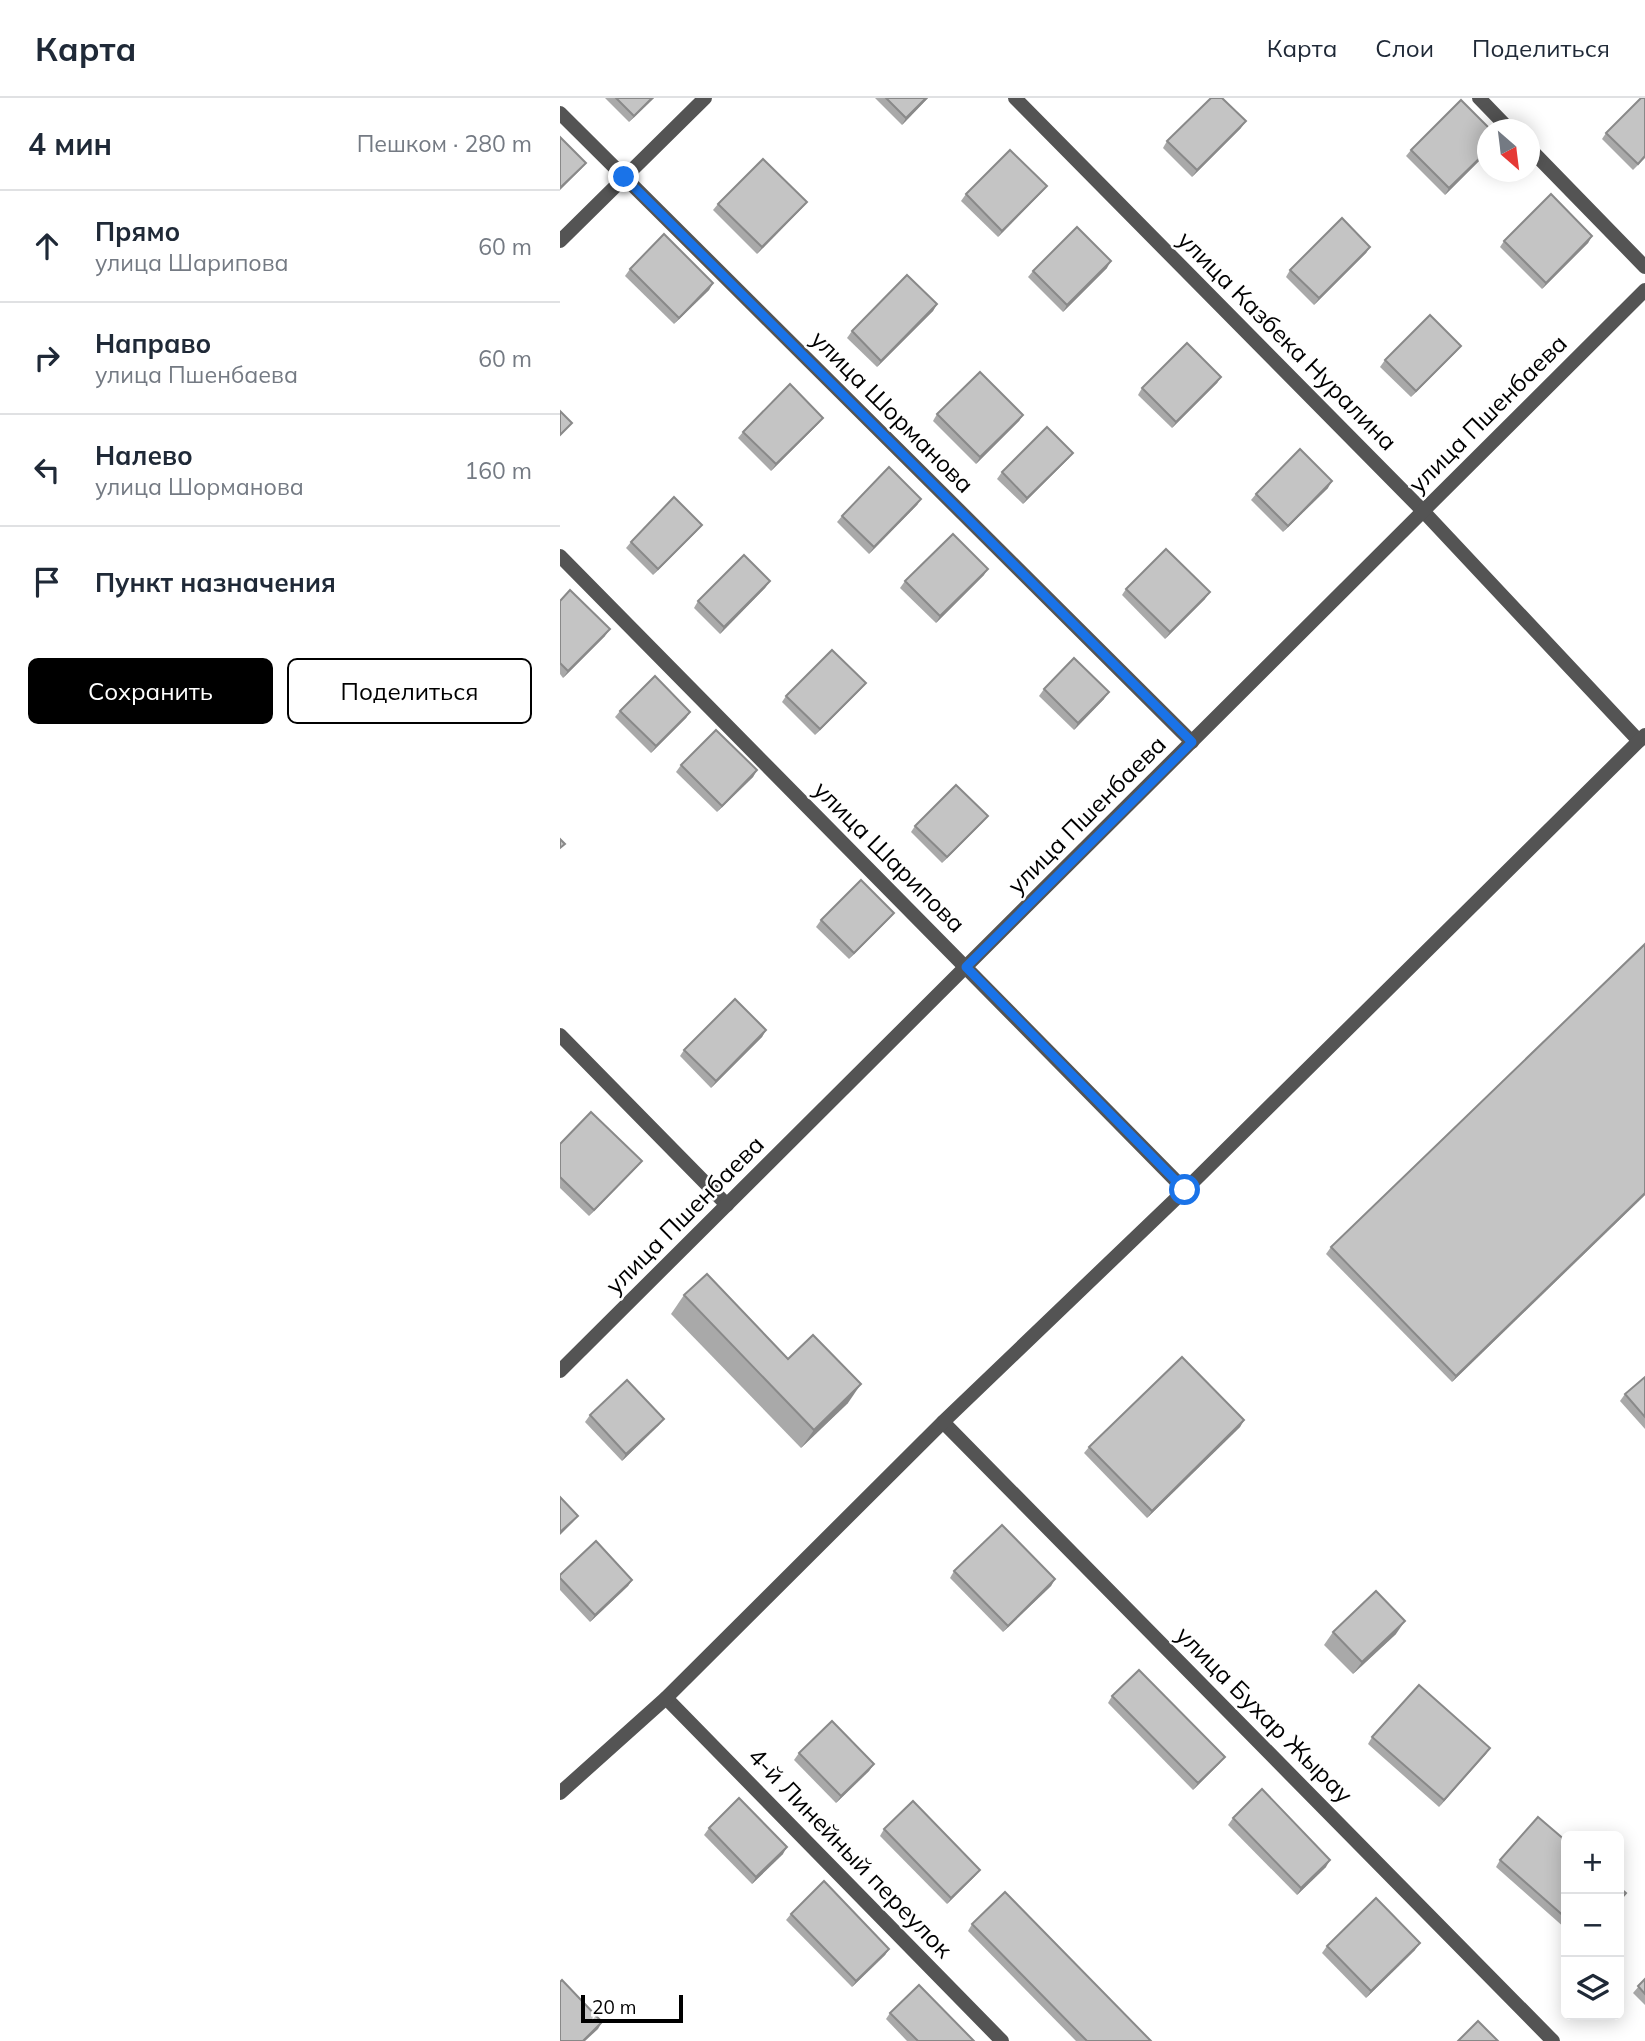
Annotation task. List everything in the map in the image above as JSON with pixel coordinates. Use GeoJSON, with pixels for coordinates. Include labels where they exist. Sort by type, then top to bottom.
{"type":"FeatureCollection","features":[{"type":"Feature","properties":{"kind":"street"},"geometry":{"type":"LineString","coordinates":[[560,241],[705,98]]}},
{"type":"Feature","properties":{"kind":"street","name":"улица Казбека Нуралина"},"geometry":{"type":"LineString","coordinates":[[1015,98],[1423,511],[1642,738]]}},
{"type":"Feature","properties":{"kind":"street"},"geometry":{"type":"LineString","coordinates":[[1479,98],[1499,119]]}},
{"type":"Feature","properties":{"kind":"street","name":"улица Шорманова"},"geometry":{"type":"LineString","coordinates":[[560,113],[1192,742]]}},
{"type":"Feature","properties":{"kind":"street"},"geometry":{"type":"LineString","coordinates":[[1540,159],[1645,267]]}},
{"type":"Feature","properties":{"kind":"street","name":"улица Пшенбаева"},"geometry":{"type":"LineString","coordinates":[[560,1371],[1645,290]]}},
{"type":"Feature","properties":{"kind":"street","name":"улица Шарипова"},"geometry":{"type":"LineString","coordinates":[[560,556],[1185,1190]]}},
{"type":"Feature","properties":{"kind":"street"},"geometry":{"type":"LineString","coordinates":[[560,1793],[666,1698],[943,1422],[1185,1190],[1642,738]]}},
{"type":"Feature","properties":{"kind":"street"},"geometry":{"type":"LineString","coordinates":[[560,1035],[727,1205]]}},
{"type":"Feature","properties":{"kind":"street","name":"улица Бухар Жырау"},"geometry":{"type":"LineString","coordinates":[[943,1422],[1553,2041]]}},
{"type":"Feature","properties":{"kind":"street","name":"4-й Линейный переулок"},"geometry":{"type":"LineString","coordinates":[[666,1698],[1002,2041]]}},
{"type":"Feature","properties":{"kind":"building"},"geometry":{"type":"Polygon","coordinates":[[[616,98],[652,98],[634,116],[616,98]]]}},
{"type":"Feature","properties":{"kind":"building"},"geometry":{"type":"Polygon","coordinates":[[[886,98],[926,98],[906,118],[886,98]]]}},
{"type":"Feature","properties":{"kind":"building"},"geometry":{"type":"Polygon","coordinates":[[[1211,98],[1222,98],[1246,121],[1197,170],[1167,141],[1211,98]]]}},
{"type":"Feature","properties":{"kind":"building"},"geometry":{"type":"Polygon","coordinates":[[[1641,98],[1645,98],[1645,156],[1638,164],[1606,133],[1641,98]]]}},
{"type":"Feature","properties":{"kind":"building"},"geometry":{"type":"Polygon","coordinates":[[[1461,100],[1480,119],[1477,119],[1477,161],[1449,188],[1411,150],[1461,100]]]}},
{"type":"Feature","properties":{"kind":"building"},"geometry":{"type":"Polygon","coordinates":[[[560,137],[586,163],[560,188],[560,137]]]}},
{"type":"Feature","properties":{"kind":"building"},"geometry":{"type":"Polygon","coordinates":[[[1010,150],[1047,186],[1002,231],[966,194],[1010,150]]]}},
{"type":"Feature","properties":{"kind":"building"},"geometry":{"type":"Polygon","coordinates":[[[763,159],[807,202],[762,247],[718,204],[763,159]]]}},
{"type":"Feature","properties":{"kind":"building"},"geometry":{"type":"Polygon","coordinates":[[[1551,194],[1592,236],[1546,283],[1504,241],[1551,194]]]}},
{"type":"Feature","properties":{"kind":"building"},"geometry":{"type":"Polygon","coordinates":[[[1342,218],[1370,247],[1319,298],[1290,270],[1342,218]]]}},
{"type":"Feature","properties":{"kind":"building"},"geometry":{"type":"Polygon","coordinates":[[[1077,227],[1111,261],[1067,305],[1033,271],[1077,227]]]}},
{"type":"Feature","properties":{"kind":"building"},"geometry":{"type":"Polygon","coordinates":[[[664,234],[713,283],[679,318],[630,269],[664,234]]]}},
{"type":"Feature","properties":{"kind":"building"},"geometry":{"type":"Polygon","coordinates":[[[907,275],[937,304],[881,361],[852,331],[907,275]]]}},
{"type":"Feature","properties":{"kind":"building"},"geometry":{"type":"Polygon","coordinates":[[[1430,315],[1461,346],[1416,391],[1385,360],[1430,315]]]}},
{"type":"Feature","properties":{"kind":"building"},"geometry":{"type":"Polygon","coordinates":[[[1187,343],[1221,377],[1176,422],[1142,388],[1187,343]]]}},
{"type":"Feature","properties":{"kind":"building"},"geometry":{"type":"Polygon","coordinates":[[[980,372],[1023,415],[980,457],[937,414],[980,372]]]}},
{"type":"Feature","properties":{"kind":"building"},"geometry":{"type":"Polygon","coordinates":[[[790,384],[823,418],[776,464],[743,432],[790,384]]]}},
{"type":"Feature","properties":{"kind":"building"},"geometry":{"type":"Polygon","coordinates":[[[560,411],[572,423],[560,435],[560,411]]]}},
{"type":"Feature","properties":{"kind":"building"},"geometry":{"type":"Polygon","coordinates":[[[1047,427],[1073,453],[1027,498],[1002,472],[1047,427]]]}},
{"type":"Feature","properties":{"kind":"building"},"geometry":{"type":"Polygon","coordinates":[[[1300,449],[1332,481],[1288,526],[1256,494],[1300,449]]]}},
{"type":"Feature","properties":{"kind":"building"},"geometry":{"type":"Polygon","coordinates":[[[889,467],[921,499],[874,547],[842,516],[889,467]]]}},
{"type":"Feature","properties":{"kind":"building"},"geometry":{"type":"Polygon","coordinates":[[[674,497],[702,525],[658,569],[631,542],[674,497]]]}},
{"type":"Feature","properties":{"kind":"building"},"geometry":{"type":"Polygon","coordinates":[[[953,534],[988,569],[940,616],[905,581],[953,534]]]}},
{"type":"Feature","properties":{"kind":"building"},"geometry":{"type":"Polygon","coordinates":[[[1166,549],[1210,592],[1170,632],[1126,589],[1166,549]]]}},
{"type":"Feature","properties":{"kind":"building"},"geometry":{"type":"Polygon","coordinates":[[[744,555],[770,581],[724,627],[698,601],[744,555]]]}},
{"type":"Feature","properties":{"kind":"building"},"geometry":{"type":"Polygon","coordinates":[[[570,590],[610,629],[568,671],[560,663],[560,601],[570,590]]]}},
{"type":"Feature","properties":{"kind":"building"},"geometry":{"type":"Polygon","coordinates":[[[832,650],[866,683],[820,729],[786,696],[832,650]]]}},
{"type":"Feature","properties":{"kind":"building"},"geometry":{"type":"Polygon","coordinates":[[[1074,658],[1109,692],[1078,723],[1044,689],[1074,658]]]}},
{"type":"Feature","properties":{"kind":"building"},"geometry":{"type":"Polygon","coordinates":[[[655,676],[690,712],[656,746],[620,711],[655,676]]]}},
{"type":"Feature","properties":{"kind":"building"},"geometry":{"type":"Polygon","coordinates":[[[716,730],[757,770],[722,806],[681,765],[716,730]]]}},
{"type":"Feature","properties":{"kind":"building"},"geometry":{"type":"Polygon","coordinates":[[[956,785],[988,816],[947,857],[915,826],[956,785]]]}},
{"type":"Feature","properties":{"kind":"building"},"geometry":{"type":"Polygon","coordinates":[[[861,880],[894,913],[854,953],[821,920],[861,880]]]}},
{"type":"Feature","properties":{"kind":"building"},"geometry":{"type":"Polygon","coordinates":[[[1645,944],[1645,1193],[1456,1376],[1331,1247],[1645,944]]]}},
{"type":"Feature","properties":{"kind":"building"},"geometry":{"type":"Polygon","coordinates":[[[735,999],[766,1030],[716,1081],[684,1050],[735,999]]]}},
{"type":"Feature","properties":{"kind":"building"},"geometry":{"type":"Polygon","coordinates":[[[591,1112],[642,1161],[594,1210],[560,1177],[560,1144],[591,1112]]]}},
{"type":"Feature","properties":{"kind":"building"},"geometry":{"type":"Polygon","coordinates":[[[707,1274],[788,1359],[813,1335],[861,1384],[814,1430],[684,1295],[707,1274]]]}},
{"type":"Feature","properties":{"kind":"building"},"geometry":{"type":"Polygon","coordinates":[[[1182,1357],[1244,1420],[1152,1511],[1089,1447],[1182,1357]]]}},
{"type":"Feature","properties":{"kind":"building"},"geometry":{"type":"Polygon","coordinates":[[[1645,1377],[1645,1417],[1625,1394],[1645,1377]]]}},
{"type":"Feature","properties":{"kind":"building"},"geometry":{"type":"Polygon","coordinates":[[[627,1380],[664,1419],[626,1454],[590,1415],[627,1380]]]}},
{"type":"Feature","properties":{"kind":"building"},"geometry":{"type":"Polygon","coordinates":[[[560,1497],[578,1516],[560,1532],[560,1497]]]}},
{"type":"Feature","properties":{"kind":"building"},"geometry":{"type":"Polygon","coordinates":[[[1002,1525],[1055,1579],[1008,1626],[954,1571],[1002,1525]]]}},
{"type":"Feature","properties":{"kind":"building"},"geometry":{"type":"Polygon","coordinates":[[[596,1541],[632,1580],[595,1615],[560,1575],[596,1541]]]}},
{"type":"Feature","properties":{"kind":"building"},"geometry":{"type":"Polygon","coordinates":[[[1376,1591],[1405,1621],[1362,1662],[1333,1632],[1376,1591]]]}},
{"type":"Feature","properties":{"kind":"building"},"geometry":{"type":"Polygon","coordinates":[[[1139,1670],[1225,1757],[1198,1783],[1112,1696],[1139,1670]]]}},
{"type":"Feature","properties":{"kind":"building"},"geometry":{"type":"Polygon","coordinates":[[[1419,1685],[1490,1748],[1444,1800],[1372,1737],[1419,1685]]]}},
{"type":"Feature","properties":{"kind":"building"},"geometry":{"type":"Polygon","coordinates":[[[832,1721],[874,1764],[841,1796],[799,1753],[832,1721]]]}},
{"type":"Feature","properties":{"kind":"building"},"geometry":{"type":"Polygon","coordinates":[[[1262,1789],[1330,1860],[1301,1888],[1233,1818],[1262,1789]]]}},
{"type":"Feature","properties":{"kind":"building"},"geometry":{"type":"Polygon","coordinates":[[[739,1798],[787,1847],[756,1877],[709,1828],[739,1798]]]}},
{"type":"Feature","properties":{"kind":"building"},"geometry":{"type":"Polygon","coordinates":[[[913,1801],[980,1870],[951,1898],[884,1829],[913,1801]]]}},
{"type":"Feature","properties":{"kind":"building"},"geometry":{"type":"Polygon","coordinates":[[[1538,1817],[1561,1837],[1561,1914],[1500,1860],[1538,1817]]]}},
{"type":"Feature","properties":{"kind":"building"},"geometry":{"type":"Polygon","coordinates":[[[824,1881],[889,1949],[856,1981],[791,1914],[824,1881]]]}},
{"type":"Feature","properties":{"kind":"building"},"geometry":{"type":"Polygon","coordinates":[[[1005,1892],[1151,2041],[1087,2041],[972,1924],[1005,1892]]]}},
{"type":"Feature","properties":{"kind":"building"},"geometry":{"type":"Polygon","coordinates":[[[1376,1898],[1420,1943],[1371,1991],[1327,1946],[1376,1898]]]}},
{"type":"Feature","properties":{"kind":"building"},"geometry":{"type":"Polygon","coordinates":[[[1645,1979],[1645,1994],[1638,1986],[1645,1979]]]}},
{"type":"Feature","properties":{"kind":"building"},"geometry":{"type":"Polygon","coordinates":[[[562,1980],[602,2022],[583,2041],[560,2041],[562,1980]]]}},
{"type":"Feature","properties":{"kind":"building"},"geometry":{"type":"Polygon","coordinates":[[[919,1985],[974,2041],[918,2041],[890,2013],[919,1985]]]}},
{"type":"Feature","properties":{"kind":"building"},"geometry":{"type":"Polygon","coordinates":[[[1478,2021],[1498,2041],[1458,2041],[1478,2021]]]}},
{"type":"Feature","properties":{"kind":"route"},"geometry":{"type":"LineString","coordinates":[[624,177],[1192,742],[966,967],[1185,1190]]}}]}
